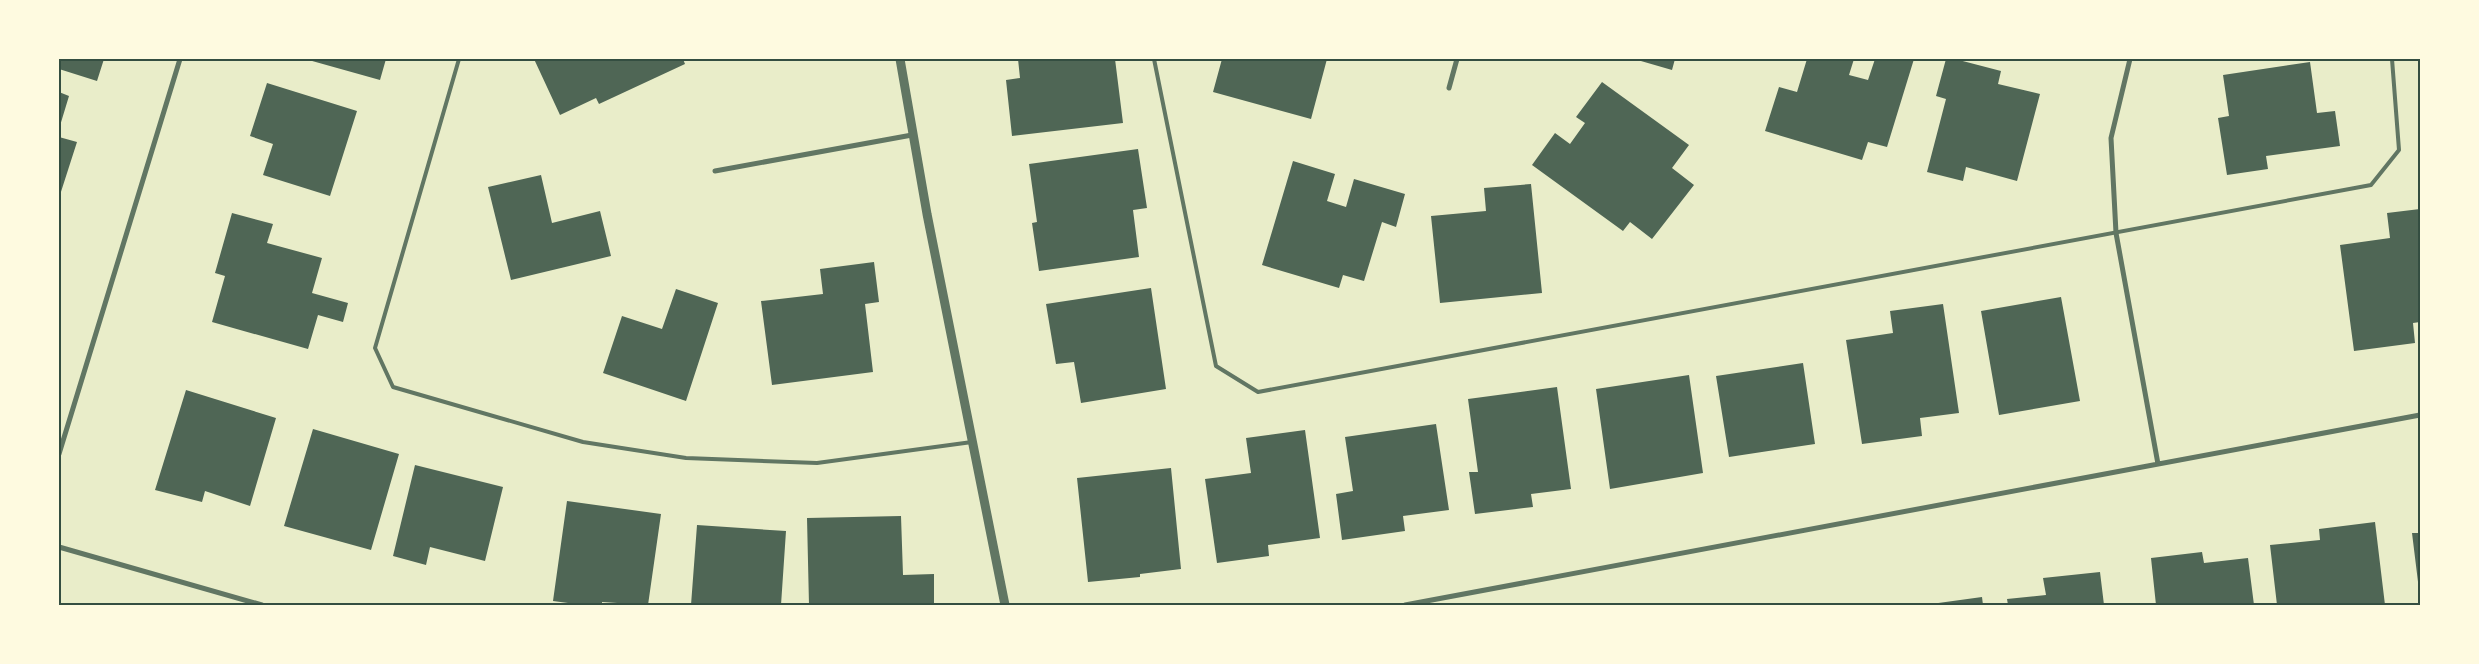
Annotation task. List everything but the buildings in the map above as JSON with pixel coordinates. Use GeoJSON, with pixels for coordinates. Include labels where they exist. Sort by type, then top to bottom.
{"type":"FeatureCollection","features":[{"type":"Feature","properties":{"kind":"street"},"geometry":{"type":"LineString","coordinates":[[59,454],[180,59]]}},
{"type":"Feature","properties":{"kind":"street"},"geometry":{"type":"LineString","coordinates":[[900,59],[912,134],[1005,605]]}},
{"type":"Feature","properties":{"kind":"street"},"geometry":{"type":"LineString","coordinates":[[1449,88],[1457,59]]}},
{"type":"Feature","properties":{"kind":"street"},"geometry":{"type":"LineString","coordinates":[[2130,59],[2110,138],[2116,232],[2158,464]]}},
{"type":"Feature","properties":{"kind":"street"},"geometry":{"type":"LineString","coordinates":[[715,171],[912,134]]}},
{"type":"Feature","properties":{"kind":"street"},"geometry":{"type":"LineString","coordinates":[[1405,605],[2420,415]]}},
{"type":"Feature","properties":{"kind":"street"},"geometry":{"type":"LineString","coordinates":[[59,547],[262,605]]}},
{"type":"Feature","properties":{"kind":"lane"},"geometry":{"type":"LineString","coordinates":[[459,59],[375,348],[393,387],[583,442],[686,458],[817,463],[972,442]]}},
{"type":"Feature","properties":{"kind":"lane"},"geometry":{"type":"LineString","coordinates":[[1154,59],[1216,366],[1258,392],[2371,186],[2399,150],[2392,59]]}}]}
